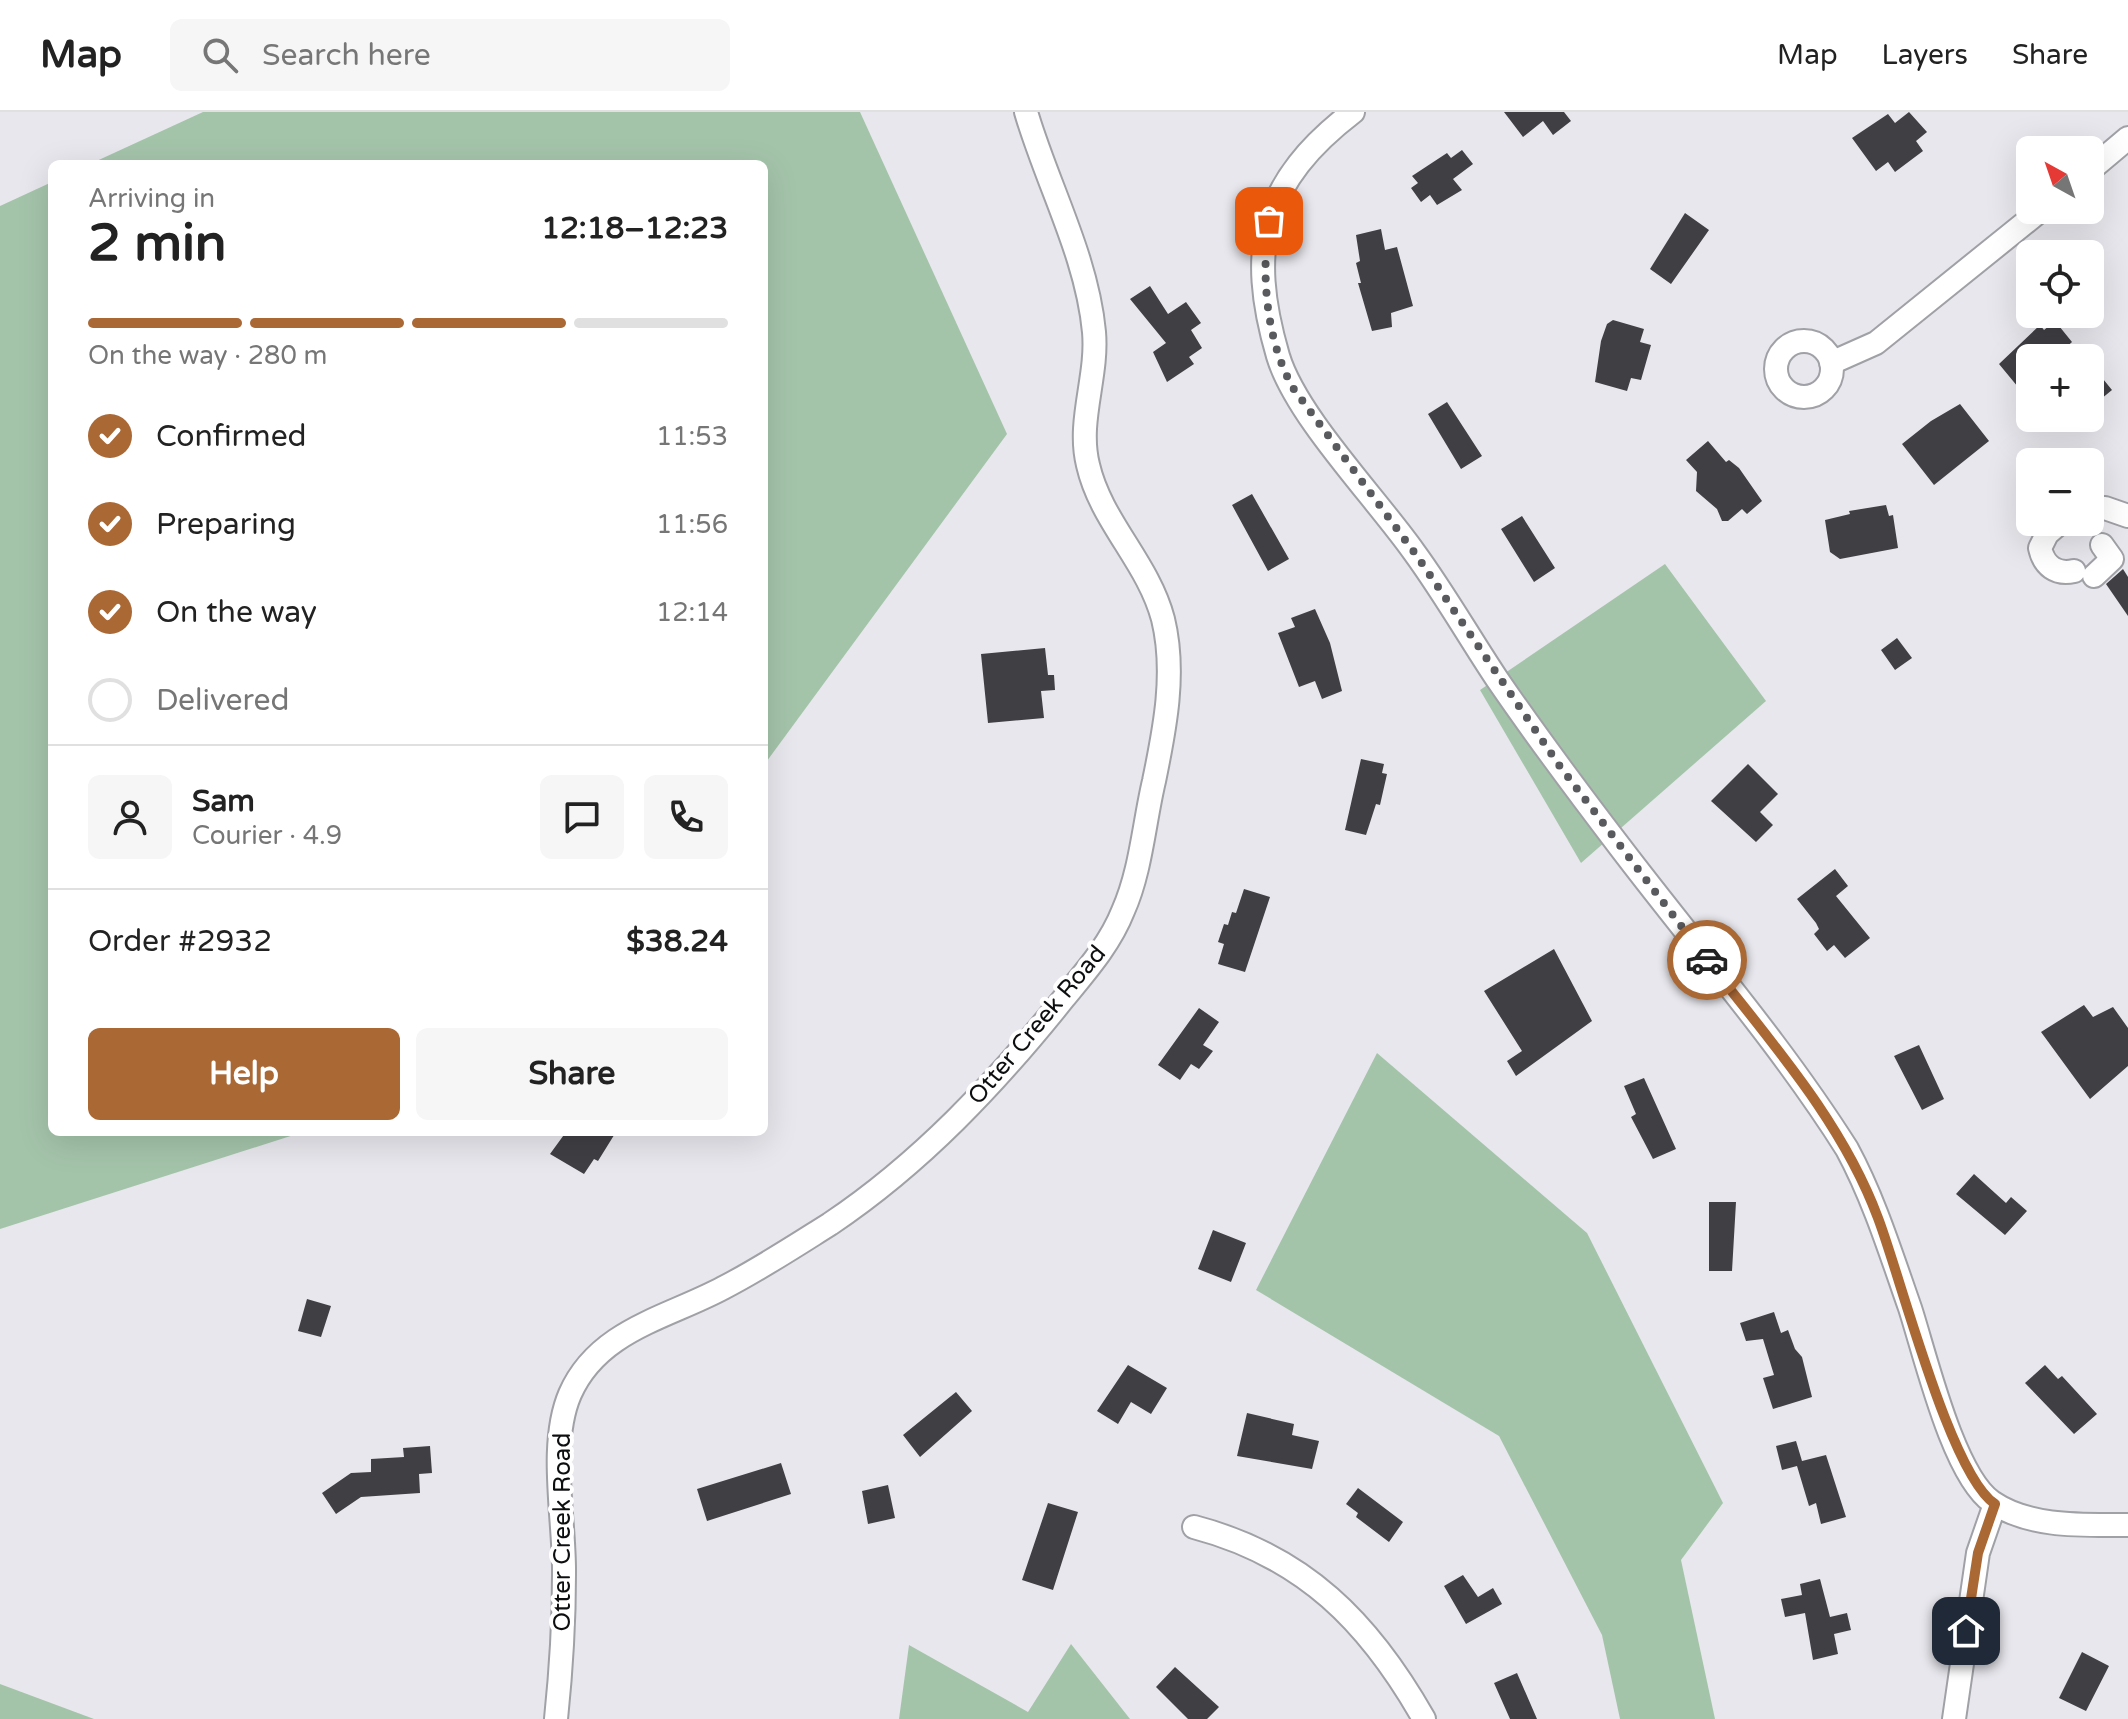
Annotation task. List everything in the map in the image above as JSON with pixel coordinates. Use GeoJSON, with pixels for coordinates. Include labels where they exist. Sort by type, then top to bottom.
{"type":"FeatureCollection","features":[{"type":"Feature","properties":{"kind":"street","name":"Otter Creek Road"},"geometry":{"type":"LineString","coordinates":[[556,1719],[564,1575],[560,1429],[571,1392],[581,1375],[610,1342],[627,1331],[745,1276],[854,1208],[902,1169],[1014,1059],[1096,959],[1113,933],[1132,886],[1165,720],[1169,664],[1166,638],[1153,590],[1134,552],[1102,507],[1089,471],[1083,437],[1094,359],[1090,309],[1026,112]]}},
{"type":"Feature","properties":{"kind":"street"},"geometry":{"type":"LineString","coordinates":[[1353,112],[1302,156],[1279,191],[1271,212],[1266,239],[1267,284],[1275,346],[1286,376],[1317,423],[1417,556],[1559,765],[1847,1149],[1878,1218],[1957,1448],[1978,1489],[1995,1504],[2042,1520],[2128,1525]]}},
{"type":"Feature","properties":{"kind":"street"},"geometry":{"type":"LineString","coordinates":[[2104,158],[2128,138]]}},
{"type":"Feature","properties":{"kind":"street"},"geometry":{"type":"LineString","coordinates":[[1831,363],[1876,343],[2024,224]]}},
{"type":"Feature","properties":{"kind":"street"},"geometry":{"type":"LineString","coordinates":[[2104,508],[2128,516]]}},
{"type":"Feature","properties":{"kind":"street"},"geometry":{"type":"LineString","coordinates":[[2047,536],[2041,542],[2042,556],[2052,569],[2084,574],[2112,559],[2102,545]]}},
{"type":"Feature","properties":{"kind":"street"},"geometry":{"type":"LineString","coordinates":[[1954,1719],[1978,1553],[1995,1504]]}},
{"type":"Feature","properties":{"kind":"street"},"geometry":{"type":"LineString","coordinates":[[1194,1527],[1265,1553],[1329,1595],[1380,1650],[1424,1719]]}},
{"type":"Feature","properties":{"kind":"green space"},"geometry":{"type":"Polygon","coordinates":[[[203,112],[860,112],[1007,434],[768,760],[768,160],[99,160],[203,112]]]}},
{"type":"Feature","properties":{"kind":"green space"},"geometry":{"type":"Polygon","coordinates":[[[48,184],[48,1136],[291,1136],[0,1229],[0,206],[48,184]]]}},
{"type":"Feature","properties":{"kind":"green space"},"geometry":{"type":"Polygon","coordinates":[[[1665,564],[1766,701],[1581,863],[1480,690],[1665,564]]]}},
{"type":"Feature","properties":{"kind":"green space"},"geometry":{"type":"Polygon","coordinates":[[[1377,1053],[1587,1233],[1723,1503],[1681,1560],[1715,1719],[1620,1719],[1602,1635],[1499,1436],[1256,1290],[1377,1053]]]}},
{"type":"Feature","properties":{"kind":"green space"},"geometry":{"type":"Polygon","coordinates":[[[1071,1644],[1130,1719],[899,1719],[909,1645],[1028,1712],[1071,1644]]]}},
{"type":"Feature","properties":{"kind":"green space"},"geometry":{"type":"Polygon","coordinates":[[[0,1684],[94,1719],[0,1719],[0,1684]]]}},
{"type":"Feature","properties":{"kind":"building"},"geometry":{"type":"Polygon","coordinates":[[[1504,112],[1564,112],[1571,121],[1553,135],[1543,121],[1523,137],[1504,112]]]}},
{"type":"Feature","properties":{"kind":"building"},"geometry":{"type":"Polygon","coordinates":[[[1909,112],[1927,132],[1916,141],[1923,151],[1895,172],[1888,162],[1876,171],[1852,138],[1888,114],[1895,123],[1909,112]]]}},
{"type":"Feature","properties":{"kind":"building"},"geometry":{"type":"Polygon","coordinates":[[[1462,150],[1473,164],[1453,179],[1462,190],[1437,205],[1430,195],[1421,202],[1411,188],[1418,183],[1412,176],[1447,153],[1451,158],[1462,150]]]}},
{"type":"Feature","properties":{"kind":"building"},"geometry":{"type":"Polygon","coordinates":[[[1685,213],[1709,230],[1671,284],[1650,269],[1685,213]]]}},
{"type":"Feature","properties":{"kind":"building"},"geometry":{"type":"Polygon","coordinates":[[[1381,229],[1385,250],[1397,247],[1413,306],[1391,313],[1392,327],[1372,331],[1358,283],[1361,283],[1356,263],[1360,261],[1356,235],[1381,229]]]}},
{"type":"Feature","properties":{"kind":"building"},"geometry":{"type":"Polygon","coordinates":[[[1150,286],[1168,314],[1186,302],[1201,323],[1191,330],[1202,348],[1189,357],[1194,364],[1167,382],[1153,352],[1166,343],[1130,299],[1150,286]]]}},
{"type":"Feature","properties":{"kind":"building"},"geometry":{"type":"Polygon","coordinates":[[[1613,320],[1644,329],[1640,342],[1651,345],[1641,380],[1631,378],[1627,391],[1595,382],[1601,341],[1607,324],[1613,320]]]}},
{"type":"Feature","properties":{"kind":"building"},"geometry":{"type":"Polygon","coordinates":[[[2037,328],[2061,328],[2072,342],[2020,344],[2037,328]]]}},
{"type":"Feature","properties":{"kind":"building"},"geometry":{"type":"Polygon","coordinates":[[[2016,348],[2016,385],[1999,364],[2016,348]]]}},
{"type":"Feature","properties":{"kind":"building"},"geometry":{"type":"Polygon","coordinates":[[[2104,380],[2112,390],[2104,397],[2104,380]]]}},
{"type":"Feature","properties":{"kind":"building"},"geometry":{"type":"Polygon","coordinates":[[[1447,402],[1482,456],[1461,469],[1428,414],[1447,402]]]}},
{"type":"Feature","properties":{"kind":"building"},"geometry":{"type":"Polygon","coordinates":[[[1960,404],[1989,441],[1934,485],[1902,444],[1931,421],[1960,404]]]}},
{"type":"Feature","properties":{"kind":"building"},"geometry":{"type":"Polygon","coordinates":[[[1708,441],[1726,462],[1729,460],[1739,468],[1762,501],[1747,514],[1742,509],[1728,521],[1722,521],[1717,509],[1696,491],[1697,472],[1686,460],[1708,441]]]}},
{"type":"Feature","properties":{"kind":"building"},"geometry":{"type":"Polygon","coordinates":[[[1252,494],[1289,559],[1268,571],[1232,505],[1252,494]]]}},
{"type":"Feature","properties":{"kind":"building"},"geometry":{"type":"Polygon","coordinates":[[[1886,505],[1889,516],[1893,515],[1898,548],[1840,559],[1830,552],[1825,520],[1850,514],[1849,511],[1886,505]]]}},
{"type":"Feature","properties":{"kind":"building"},"geometry":{"type":"Polygon","coordinates":[[[1522,516],[1555,568],[1534,582],[1501,529],[1522,516]]]}},
{"type":"Feature","properties":{"kind":"building"},"geometry":{"type":"Polygon","coordinates":[[[2123,569],[2128,577],[2128,616],[2106,584],[2123,569]]]}},
{"type":"Feature","properties":{"kind":"building"},"geometry":{"type":"Polygon","coordinates":[[[1315,609],[1330,643],[1342,691],[1322,699],[1315,681],[1299,687],[1278,633],[1295,627],[1291,618],[1315,609]]]}},
{"type":"Feature","properties":{"kind":"building"},"geometry":{"type":"Polygon","coordinates":[[[1897,638],[1912,658],[1895,670],[1881,650],[1897,638]]]}},
{"type":"Feature","properties":{"kind":"building"},"geometry":{"type":"Polygon","coordinates":[[[1045,648],[1048,675],[1054,675],[1055,690],[1041,691],[1044,718],[988,723],[981,654],[1045,648]]]}},
{"type":"Feature","properties":{"kind":"building"},"geometry":{"type":"Polygon","coordinates":[[[1361,759],[1384,764],[1382,773],[1387,774],[1380,805],[1376,804],[1366,835],[1345,830],[1361,759]]]}},
{"type":"Feature","properties":{"kind":"building"},"geometry":{"type":"Polygon","coordinates":[[[1748,764],[1778,794],[1760,812],[1773,825],[1756,842],[1711,801],[1748,764]]]}},
{"type":"Feature","properties":{"kind":"building"},"geometry":{"type":"Polygon","coordinates":[[[1835,869],[1848,886],[1836,896],[1870,938],[1845,958],[1834,945],[1827,951],[1814,934],[1819,929],[1816,923],[1797,899],[1835,869]]]}},
{"type":"Feature","properties":{"kind":"building"},"geometry":{"type":"Polygon","coordinates":[[[1244,889],[1270,897],[1245,972],[1218,964],[1224,944],[1218,942],[1224,924],[1228,925],[1232,912],[1236,913],[1244,889]]]}},
{"type":"Feature","properties":{"kind":"building"},"geometry":{"type":"Polygon","coordinates":[[[1554,949],[1592,1021],[1516,1076],[1507,1061],[1522,1051],[1484,991],[1554,949]]]}},
{"type":"Feature","properties":{"kind":"building"},"geometry":{"type":"Polygon","coordinates":[[[2084,1005],[2093,1017],[2113,1007],[2128,1028],[2128,1066],[2090,1099],[2041,1032],[2084,1005]]]}},
{"type":"Feature","properties":{"kind":"building"},"geometry":{"type":"Polygon","coordinates":[[[1199,1008],[1219,1022],[1203,1045],[1213,1051],[1199,1069],[1191,1064],[1180,1080],[1158,1065],[1199,1008]]]}},
{"type":"Feature","properties":{"kind":"building"},"geometry":{"type":"Polygon","coordinates":[[[1919,1045],[1944,1099],[1922,1110],[1894,1056],[1919,1045]]]}},
{"type":"Feature","properties":{"kind":"building"},"geometry":{"type":"Polygon","coordinates":[[[1644,1078],[1676,1149],[1653,1159],[1631,1117],[1636,1114],[1624,1086],[1644,1078]]]}},
{"type":"Feature","properties":{"kind":"building"},"geometry":{"type":"Polygon","coordinates":[[[563,1136],[614,1136],[598,1161],[594,1159],[584,1174],[550,1154],[563,1136]]]}},
{"type":"Feature","properties":{"kind":"building"},"geometry":{"type":"Polygon","coordinates":[[[1974,1174],[2006,1203],[2011,1197],[2027,1211],[2005,1235],[1956,1194],[1974,1174]]]}},
{"type":"Feature","properties":{"kind":"building"},"geometry":{"type":"Polygon","coordinates":[[[1709,1202],[1736,1202],[1732,1271],[1709,1271],[1709,1202]]]}},
{"type":"Feature","properties":{"kind":"building"},"geometry":{"type":"Polygon","coordinates":[[[1213,1230],[1246,1243],[1231,1282],[1198,1269],[1213,1230]]]}},
{"type":"Feature","properties":{"kind":"building"},"geometry":{"type":"Polygon","coordinates":[[[307,1299],[331,1306],[321,1337],[298,1331],[307,1299]]]}},
{"type":"Feature","properties":{"kind":"building"},"geometry":{"type":"Polygon","coordinates":[[[1774,1312],[1781,1333],[1788,1330],[1795,1349],[1802,1357],[1812,1397],[1773,1409],[1763,1378],[1774,1375],[1763,1339],[1746,1341],[1740,1323],[1774,1312]]]}},
{"type":"Feature","properties":{"kind":"building"},"geometry":{"type":"Polygon","coordinates":[[[1128,1365],[1167,1388],[1151,1414],[1131,1402],[1118,1424],[1097,1411],[1128,1365]]]}},
{"type":"Feature","properties":{"kind":"building"},"geometry":{"type":"Polygon","coordinates":[[[2045,1365],[2058,1379],[2062,1376],[2097,1414],[2074,1434],[2025,1383],[2045,1365]]]}},
{"type":"Feature","properties":{"kind":"building"},"geometry":{"type":"Polygon","coordinates":[[[956,1392],[972,1411],[920,1457],[903,1435],[956,1392]]]}},
{"type":"Feature","properties":{"kind":"building"},"geometry":{"type":"Polygon","coordinates":[[[1247,1413],[1294,1424],[1292,1435],[1319,1441],[1312,1469],[1237,1456],[1247,1413]]]}},
{"type":"Feature","properties":{"kind":"building"},"geometry":{"type":"Polygon","coordinates":[[[1796,1441],[1802,1461],[1826,1455],[1846,1517],[1821,1524],[1816,1503],[1809,1506],[1797,1466],[1782,1470],[1776,1446],[1796,1441]]]}},
{"type":"Feature","properties":{"kind":"building"},"geometry":{"type":"Polygon","coordinates":[[[430,1446],[432,1473],[419,1474],[420,1493],[361,1497],[336,1514],[322,1493],[351,1473],[371,1472],[371,1459],[404,1457],[403,1448],[430,1446]]]}},
{"type":"Feature","properties":{"kind":"building"},"geometry":{"type":"Polygon","coordinates":[[[781,1463],[791,1494],[707,1521],[697,1489],[781,1463]]]}},
{"type":"Feature","properties":{"kind":"building"},"geometry":{"type":"Polygon","coordinates":[[[888,1485],[895,1518],[868,1524],[862,1491],[888,1485]]]}},
{"type":"Feature","properties":{"kind":"building"},"geometry":{"type":"Polygon","coordinates":[[[1358,1488],[1403,1522],[1389,1542],[1356,1517],[1358,1513],[1346,1504],[1358,1488]]]}},
{"type":"Feature","properties":{"kind":"building"},"geometry":{"type":"Polygon","coordinates":[[[1048,1503],[1078,1512],[1053,1590],[1022,1580],[1048,1503]]]}},
{"type":"Feature","properties":{"kind":"building"},"geometry":{"type":"Polygon","coordinates":[[[1463,1575],[1478,1597],[1493,1588],[1502,1604],[1466,1624],[1444,1586],[1463,1575]]]}},
{"type":"Feature","properties":{"kind":"building"},"geometry":{"type":"Polygon","coordinates":[[[1820,1579],[1830,1617],[1847,1613],[1851,1630],[1834,1634],[1838,1654],[1813,1660],[1805,1613],[1785,1617],[1781,1599],[1802,1595],[1800,1584],[1820,1579]]]}},
{"type":"Feature","properties":{"kind":"building"},"geometry":{"type":"Polygon","coordinates":[[[2082,1652],[2109,1666],[2086,1711],[2059,1698],[2082,1652]]]}},
{"type":"Feature","properties":{"kind":"building"},"geometry":{"type":"Polygon","coordinates":[[[1175,1667],[1219,1707],[1207,1719],[1188,1719],[1156,1687],[1175,1667]]]}},
{"type":"Feature","properties":{"kind":"building"},"geometry":{"type":"Polygon","coordinates":[[[1517,1673],[1537,1719],[1510,1719],[1494,1683],[1517,1673]]]}},
{"type":"Feature","properties":{"kind":"way so far"},"geometry":{"type":"LineString","coordinates":[[1269,221],[1265,259],[1270,319],[1275,346],[1293,388],[1417,556],[1496,677],[1559,765],[1707,960]]}},
{"type":"Feature","properties":{"kind":"route"},"geometry":{"type":"LineString","coordinates":[[1707,960],[1847,1149],[1878,1218],[1957,1448],[1978,1489],[1995,1504],[1978,1553],[1966,1631]]}}]}
